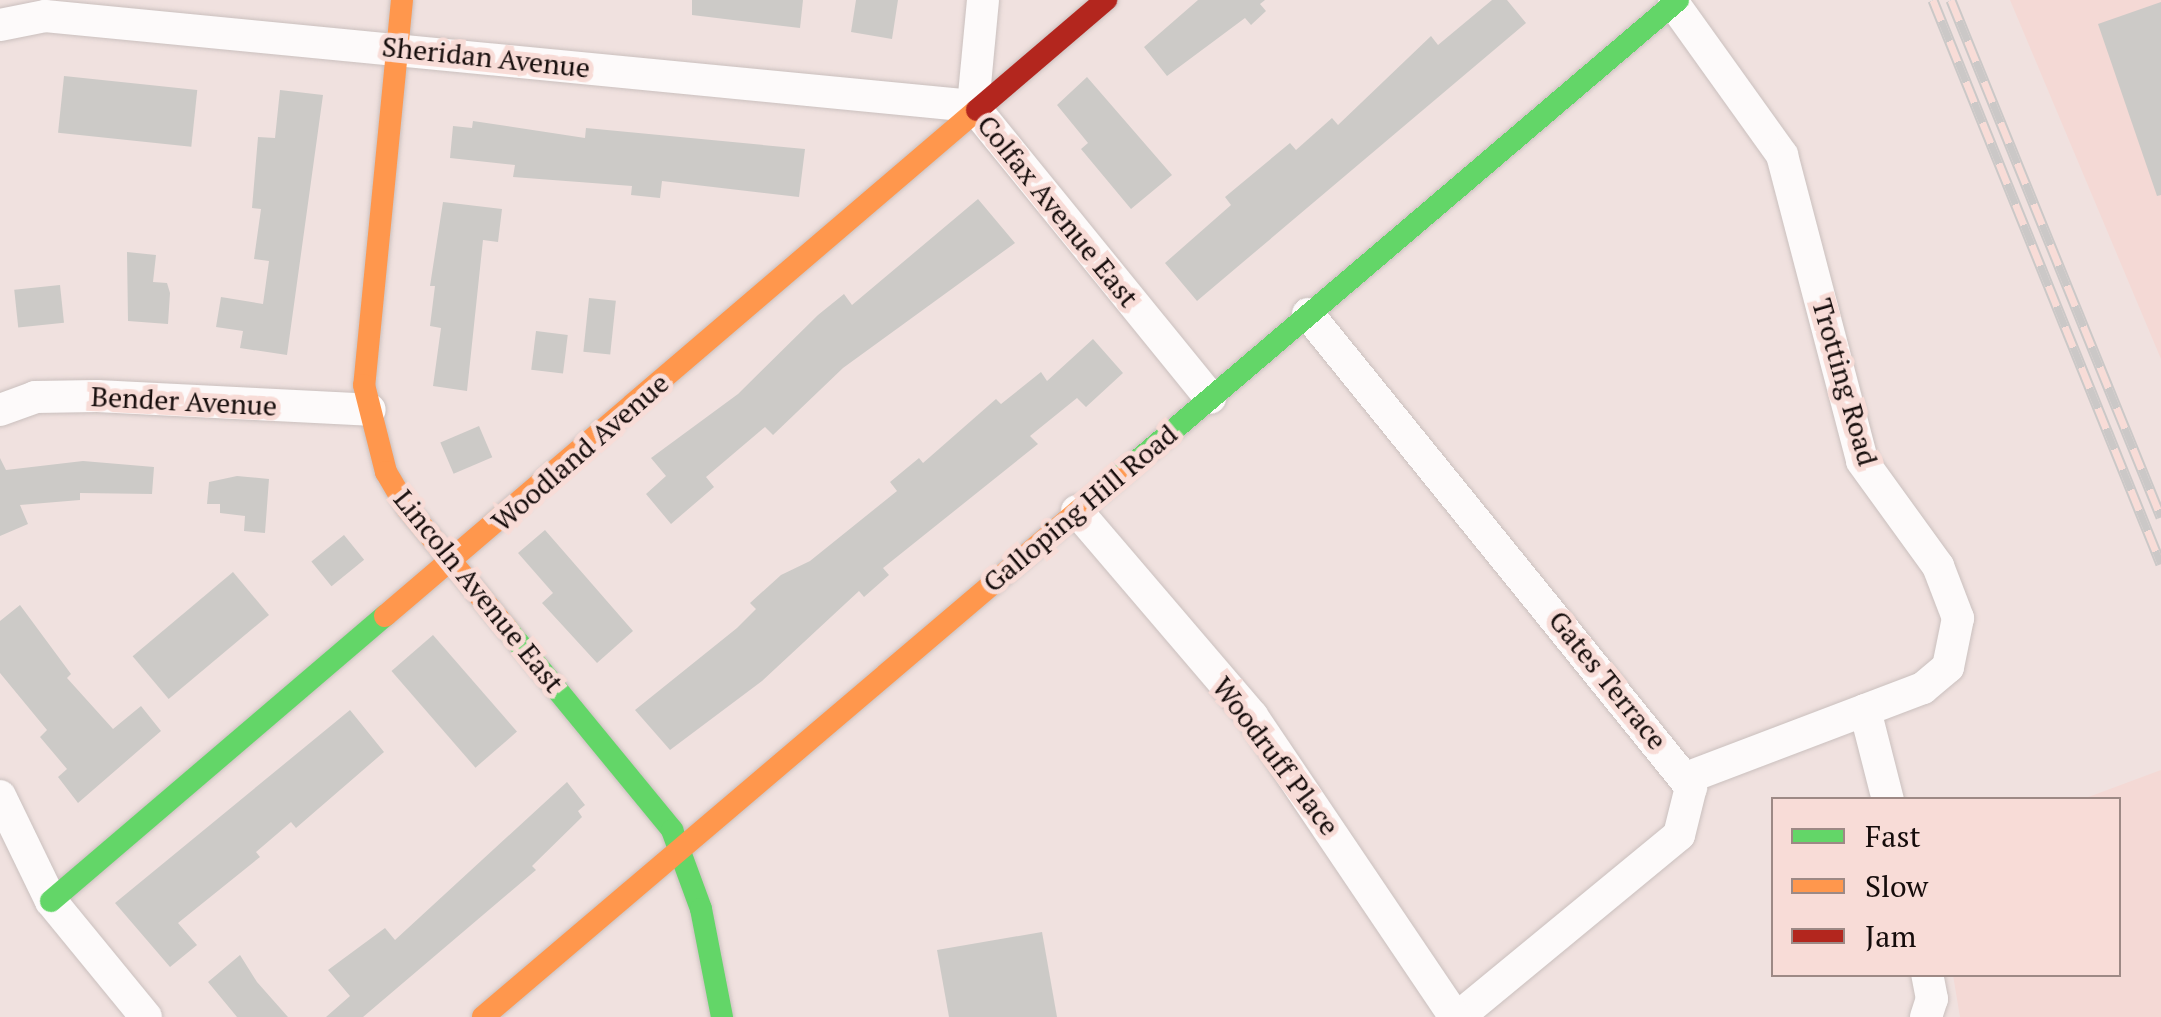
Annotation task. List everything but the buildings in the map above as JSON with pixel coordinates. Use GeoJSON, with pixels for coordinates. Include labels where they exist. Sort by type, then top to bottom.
{"type":"FeatureCollection","features":[{"type":"Feature","properties":{"kind":"street","name":"Lincoln Avenue East"},"geometry":{"type":"LineString","coordinates":[[402,0],[364,385],[386,472],[452,563],[672,830],[700,909],[722,1017]]}},
{"type":"Feature","properties":{"kind":"street","name":"Colfax Avenue East"},"geometry":{"type":"LineString","coordinates":[[983,0],[975,108],[1210,398]]}},
{"type":"Feature","properties":{"kind":"street","name":"Woodland Avenue"},"geometry":{"type":"LineString","coordinates":[[51,901],[452,563],[975,108],[1106,0]]}},
{"type":"Feature","properties":{"kind":"street","name":"Galloping Hill Road"},"geometry":{"type":"LineString","coordinates":[[483,1017],[1676,2]]}},
{"type":"Feature","properties":{"kind":"street","name":"Trotting Road"},"geometry":{"type":"LineString","coordinates":[[1676,2],[1782,155],[1862,461],[1938,566],[1955,604],[1948,667],[1923,688],[1686,778]]}},
{"type":"Feature","properties":{"kind":"street","name":"Sheridan Avenue"},"geometry":{"type":"LineString","coordinates":[[0,24],[45,16],[975,108]]}},
{"type":"Feature","properties":{"kind":"street","name":"Gates Terrace"},"geometry":{"type":"LineString","coordinates":[[1308,314],[1686,778],[1691,800],[1679,835],[1457,1017]]}},
{"type":"Feature","properties":{"kind":"street","name":"Bender Avenue"},"geometry":{"type":"LineString","coordinates":[[0,410],[35,396],[370,410]]}},
{"type":"Feature","properties":{"kind":"street","name":"Woodruff Place"},"geometry":{"type":"LineString","coordinates":[[1077,511],[1252,716],[1457,1017]]}},
{"type":"Feature","properties":{"kind":"street"},"geometry":{"type":"LineString","coordinates":[[1864,710],[1887,797]]}},
{"type":"Feature","properties":{"kind":"street"},"geometry":{"type":"LineString","coordinates":[[0,796],[51,901],[146,1017]]}},
{"type":"Feature","properties":{"kind":"street"},"geometry":{"type":"LineString","coordinates":[[1926,1017],[1932,999],[1928,977]]}},
{"type":"Feature","properties":{"kind":"shaded area"},"geometry":{"type":"Polygon","coordinates":[[[2010,0],[2161,0],[2161,359],[2010,0]]]}},
{"type":"Feature","properties":{"kind":"shaded area"},"geometry":{"type":"Polygon","coordinates":[[[2161,770],[2161,1017],[1960,1017],[1953,977],[2121,977],[2121,797],[2088,797],[2161,770]]]}},
{"type":"Feature","properties":{"kind":"railway"},"geometry":{"type":"LineString","coordinates":[[1933,0],[2161,564]]}},
{"type":"Feature","properties":{"kind":"railway"},"geometry":{"type":"LineString","coordinates":[[1951,0],[2161,517]]}},
{"type":"Feature","properties":{"kind":"traffic: fast"},"geometry":{"type":"LineString","coordinates":[[1117,478],[1678,0]]}},
{"type":"Feature","properties":{"kind":"traffic: fast"},"geometry":{"type":"LineString","coordinates":[[51,901],[385,616]]}},
{"type":"Feature","properties":{"kind":"traffic: fast"},"geometry":{"type":"LineString","coordinates":[[508,630],[672,830],[701,909],[722,1017]]}},
{"type":"Feature","properties":{"kind":"traffic: slow"},"geometry":{"type":"LineString","coordinates":[[402,0],[364,385],[386,472],[407,508],[508,630]]}},
{"type":"Feature","properties":{"kind":"traffic: slow"},"geometry":{"type":"LineString","coordinates":[[385,616],[977,110]]}},
{"type":"Feature","properties":{"kind":"traffic: slow"},"geometry":{"type":"LineString","coordinates":[[483,1017],[1117,478]]}},
{"type":"Feature","properties":{"kind":"traffic: jam"},"geometry":{"type":"LineString","coordinates":[[977,110],[1106,0]]}}]}
